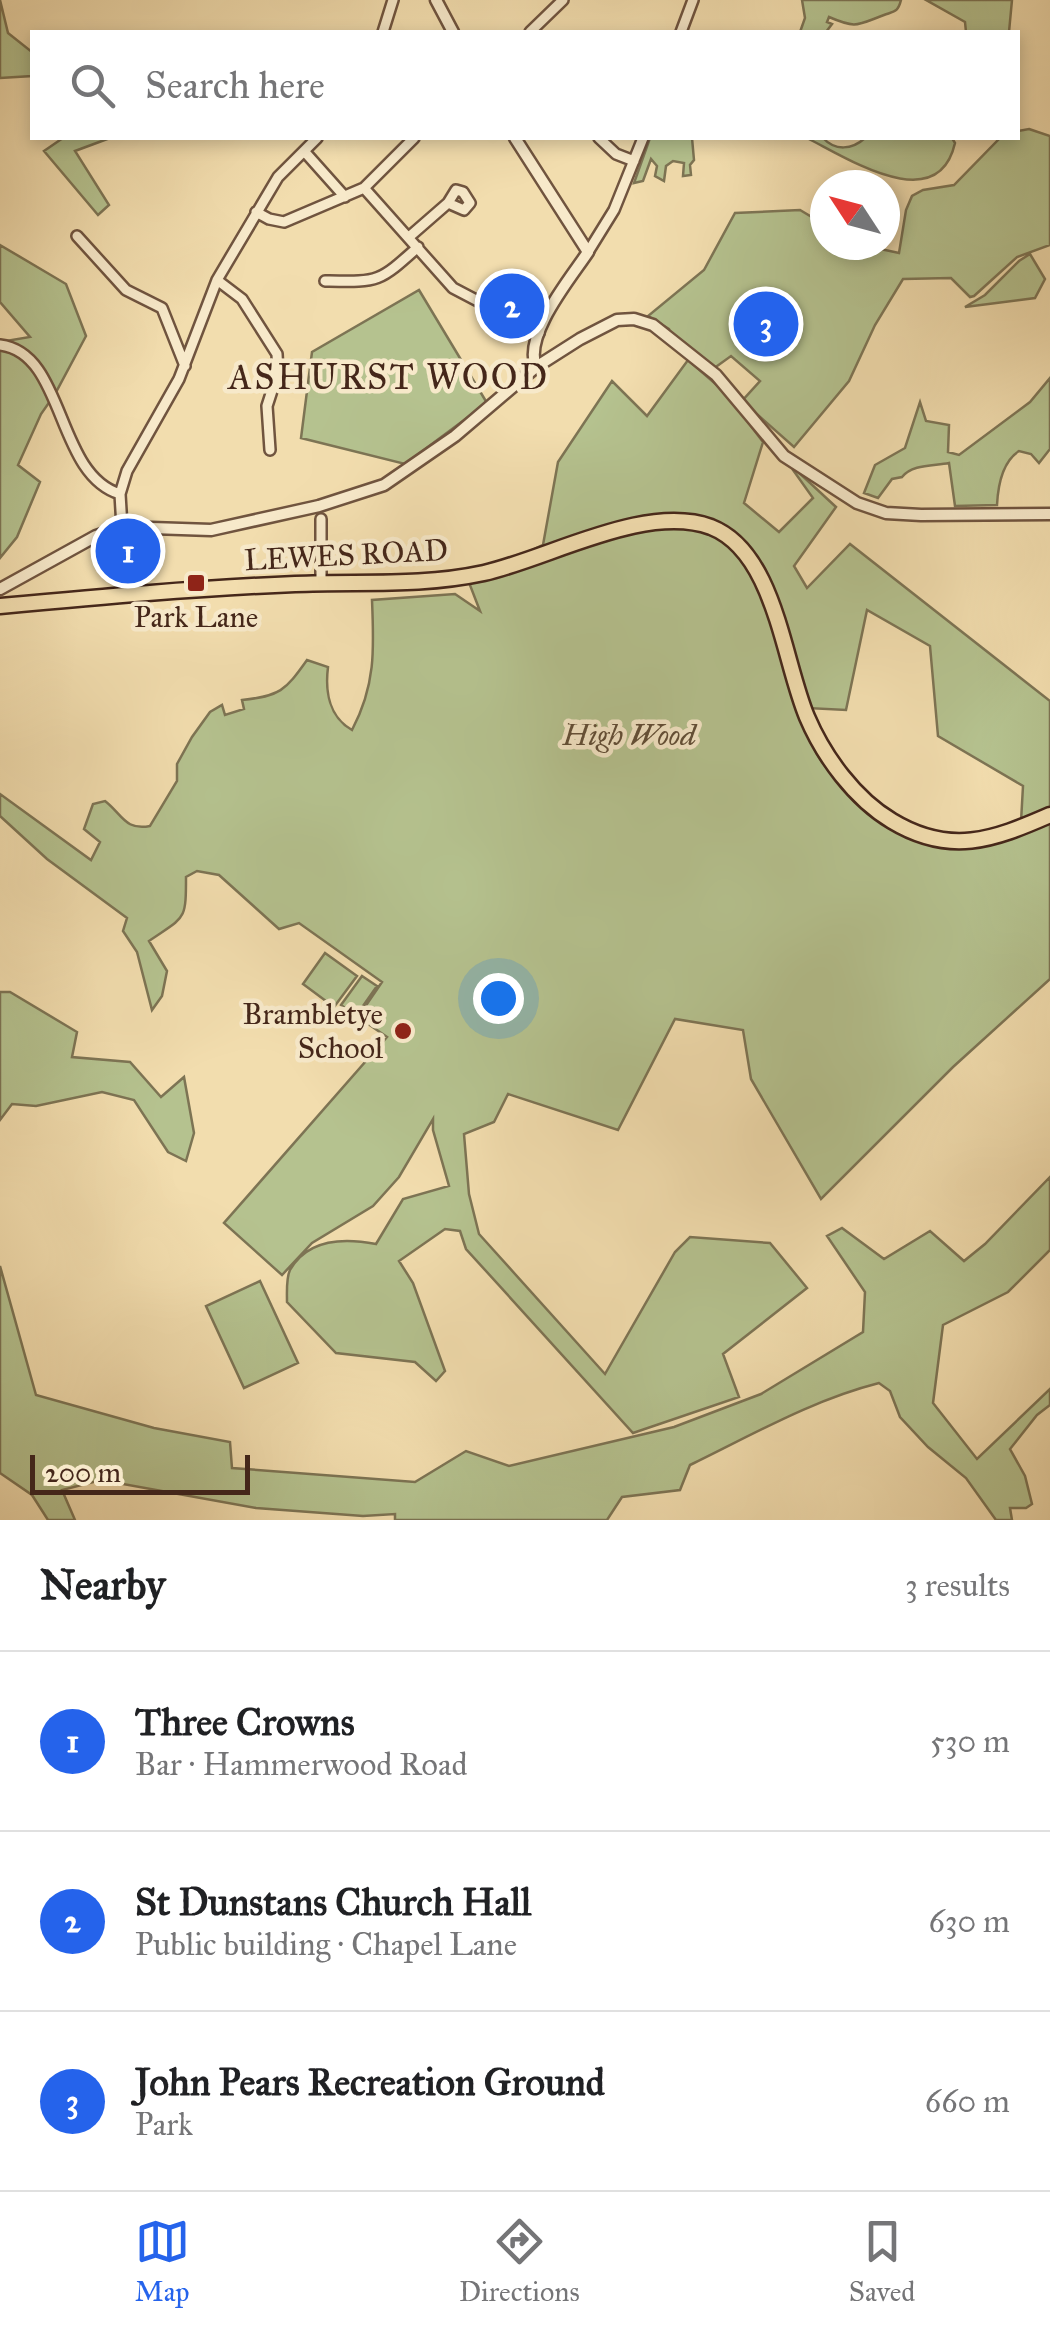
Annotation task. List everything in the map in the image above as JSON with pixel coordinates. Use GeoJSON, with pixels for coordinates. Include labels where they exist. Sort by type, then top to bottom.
{"type":"FeatureCollection","features":[{"type":"Feature","properties":{"kind":"highway","name":"LEWES ROAD"},"geometry":{"type":"LineString","coordinates":[[0,606],[321,584],[435,583],[490,572],[648,523],[688,521],[714,528],[740,544],[761,576],[808,718],[834,765],[874,810],[911,832],[952,843],[1002,837],[1050,815]]}},
{"type":"Feature","properties":{"kind":"street"},"geometry":{"type":"LineString","coordinates":[[384,30],[393,0]]}},
{"type":"Feature","properties":{"kind":"street"},"geometry":{"type":"LineString","coordinates":[[436,0],[452,30]]}},
{"type":"Feature","properties":{"kind":"street"},"geometry":{"type":"LineString","coordinates":[[532,30],[563,0]]}},
{"type":"Feature","properties":{"kind":"street"},"geometry":{"type":"LineString","coordinates":[[682,30],[692,0]]}},
{"type":"Feature","properties":{"kind":"street"},"geometry":{"type":"LineString","coordinates":[[122,527],[120,494],[139,446],[184,366],[216,280],[278,178],[315,140]]}},
{"type":"Feature","properties":{"kind":"street"},"geometry":{"type":"LineString","coordinates":[[256,212],[284,222],[345,197],[364,188],[412,140]]}},
{"type":"Feature","properties":{"kind":"street"},"geometry":{"type":"LineString","coordinates":[[516,140],[588,252]]}},
{"type":"Feature","properties":{"kind":"street"},"geometry":{"type":"LineString","coordinates":[[601,140],[616,154],[634,162]]}},
{"type":"Feature","properties":{"kind":"street"},"geometry":{"type":"LineString","coordinates":[[536,368],[532,349],[539,333],[614,210],[642,140]]}},
{"type":"Feature","properties":{"kind":"street"},"geometry":{"type":"LineString","coordinates":[[304,150],[345,197]]}},
{"type":"Feature","properties":{"kind":"street"},"geometry":{"type":"LineString","coordinates":[[364,188],[453,288],[539,333]]}},
{"type":"Feature","properties":{"kind":"street"},"geometry":{"type":"LineString","coordinates":[[409,237],[448,203]]}},
{"type":"Feature","properties":{"kind":"street"},"geometry":{"type":"LineString","coordinates":[[77,236],[126,290],[162,308],[184,366]]}},
{"type":"Feature","properties":{"kind":"street"},"geometry":{"type":"LineString","coordinates":[[325,280],[384,278],[418,248]]}},
{"type":"Feature","properties":{"kind":"street"},"geometry":{"type":"LineString","coordinates":[[216,280],[242,299],[277,354],[278,372],[267,406],[270,450]]}},
{"type":"Feature","properties":{"kind":"street"},"geometry":{"type":"LineString","coordinates":[[0,589],[96,536],[122,527],[212,530],[384,486],[412,469],[536,368],[609,322],[643,321],[653,325],[716,375],[784,456],[857,503],[886,513],[1050,514]]}},
{"type":"Feature","properties":{"kind":"street"},"geometry":{"type":"LineString","coordinates":[[0,345],[18,349],[25,356],[59,409],[80,462],[110,491],[120,494]]}},
{"type":"Feature","properties":{"kind":"street"},"geometry":{"type":"LineString","coordinates":[[321,584],[321,519],[332,502]]}},
{"type":"Feature","properties":{"kind":"street"},"geometry":{"type":"LineString","coordinates":[[310,508],[321,519]]}},
{"type":"Feature","properties":{"kind":"green space"},"geometry":{"type":"Polygon","coordinates":[[[0,0],[8,33],[30,50],[30,76],[0,78],[0,0]]]}},
{"type":"Feature","properties":{"kind":"green space"},"geometry":{"type":"Polygon","coordinates":[[[802,0],[901,0],[896,10],[862,23],[829,17],[827,22],[832,24],[828,30],[801,30],[805,18],[802,0]]]}},
{"type":"Feature","properties":{"kind":"green space"},"geometry":{"type":"Polygon","coordinates":[[[926,0],[1012,0],[1009,30],[966,30],[965,22],[926,0]]]}},
{"type":"Feature","properties":{"kind":"green space"},"geometry":{"type":"Polygon","coordinates":[[[1029,129],[1050,136],[1050,245],[1017,257],[970,297],[951,278],[903,279],[875,325],[849,381],[794,447],[742,401],[760,381],[731,356],[713,369],[670,335],[669,329],[648,316],[704,270],[735,213],[800,210],[810,216],[810,260],[900,260],[906,210],[912,196],[923,190],[954,185],[998,140],[1020,140],[1020,131],[1029,129]]]}},
{"type":"Feature","properties":{"kind":"green space"},"geometry":{"type":"Polygon","coordinates":[[[60,140],[105,140],[75,151],[109,205],[98,215],[44,151],[60,140]]]}},
{"type":"Feature","properties":{"kind":"green space"},"geometry":{"type":"Polygon","coordinates":[[[649,140],[692,140],[691,175],[683,176],[684,163],[673,161],[666,166],[664,181],[655,176],[657,166],[651,159],[643,181],[634,183],[649,140]]]}},
{"type":"Feature","properties":{"kind":"green space"},"geometry":{"type":"Polygon","coordinates":[[[811,140],[826,140],[844,147],[862,140],[955,143],[945,165],[930,177],[911,180],[900,178],[900,170],[867,168],[811,140]]]}},
{"type":"Feature","properties":{"kind":"green space"},"geometry":{"type":"Polygon","coordinates":[[[0,245],[66,284],[86,336],[41,414],[18,465],[40,482],[17,537],[0,558],[0,342],[30,337],[0,302],[0,245]]]}},
{"type":"Feature","properties":{"kind":"green space"},"geometry":{"type":"Polygon","coordinates":[[[1030,254],[1045,279],[1035,298],[965,307],[985,295],[1030,254]]]}},
{"type":"Feature","properties":{"kind":"green space"},"geometry":{"type":"Polygon","coordinates":[[[419,290],[487,403],[405,464],[301,438],[312,352],[419,290]]]}},
{"type":"Feature","properties":{"kind":"green space","name":"High Wood"},"geometry":{"type":"Polygon","coordinates":[[[688,360],[726,393],[763,442],[744,503],[779,532],[813,498],[795,469],[836,507],[794,566],[807,588],[850,544],[1050,701],[1050,807],[1021,822],[1023,786],[938,736],[930,646],[867,610],[846,710],[808,708],[813,744],[823,764],[869,813],[892,829],[916,840],[967,846],[994,842],[1050,822],[1050,979],[953,1067],[821,1199],[751,1079],[743,1030],[675,1019],[618,1130],[508,1094],[494,1122],[464,1134],[469,1194],[479,1234],[605,1374],[675,1252],[690,1237],[770,1243],[807,1288],[723,1354],[739,1397],[633,1433],[466,1249],[460,1231],[445,1229],[399,1261],[413,1283],[445,1371],[436,1381],[415,1362],[336,1353],[287,1302],[290,1270],[317,1246],[340,1241],[376,1244],[403,1199],[449,1186],[433,1119],[399,1177],[373,1206],[312,1243],[282,1275],[224,1223],[387,1037],[358,1017],[382,982],[299,923],[279,929],[219,875],[197,871],[186,877],[181,916],[149,941],[167,971],[162,996],[152,1010],[137,952],[123,931],[127,918],[47,859],[0,816],[0,794],[91,860],[100,842],[84,829],[93,804],[105,801],[129,824],[150,826],[177,781],[177,764],[210,712],[222,705],[225,715],[244,709],[242,700],[280,690],[307,660],[328,667],[330,703],[338,718],[352,730],[369,682],[372,600],[455,594],[480,611],[468,580],[543,545],[558,462],[612,381],[647,416],[688,360]]]}},
{"type":"Feature","properties":{"kind":"green space"},"geometry":{"type":"Polygon","coordinates":[[[1050,378],[1050,449],[1039,463],[1031,454],[1019,451],[1013,456],[1002,475],[997,505],[955,506],[949,463],[917,468],[892,479],[878,498],[864,493],[875,465],[905,448],[920,402],[926,421],[949,425],[948,452],[959,455],[1030,402],[1050,378]]]}},
{"type":"Feature","properties":{"kind":"green space"},"geometry":{"type":"Polygon","coordinates":[[[325,953],[357,976],[334,1007],[303,984],[325,953]]]}},
{"type":"Feature","properties":{"kind":"green space"},"geometry":{"type":"Polygon","coordinates":[[[362,976],[377,986],[356,1016],[341,1005],[362,976]]]}},
{"type":"Feature","properties":{"kind":"green space"},"geometry":{"type":"Polygon","coordinates":[[[0,992],[10,992],[77,1032],[72,1057],[130,1062],[161,1097],[184,1077],[194,1133],[186,1161],[168,1152],[134,1100],[102,1092],[36,1106],[12,1104],[0,1120],[0,992]]]}},
{"type":"Feature","properties":{"kind":"green space"},"geometry":{"type":"Polygon","coordinates":[[[1050,1177],[1050,1250],[1008,1292],[943,1325],[933,1403],[977,1459],[1050,1389],[1050,1405],[1010,1449],[1025,1476],[1032,1504],[1010,1508],[1012,1520],[996,1520],[966,1478],[928,1447],[900,1417],[890,1391],[879,1383],[806,1409],[690,1465],[680,1490],[622,1497],[607,1520],[395,1520],[395,1514],[363,1516],[256,1508],[101,1480],[62,1490],[75,1520],[48,1520],[32,1495],[0,1473],[0,1266],[36,1395],[154,1428],[230,1442],[232,1468],[415,1482],[466,1451],[509,1466],[674,1427],[761,1394],[863,1332],[865,1292],[827,1236],[842,1228],[884,1259],[930,1231],[964,1261],[1050,1177]]]}},
{"type":"Feature","properties":{"kind":"green space"},"geometry":{"type":"Polygon","coordinates":[[[260,1281],[298,1363],[244,1388],[206,1306],[260,1281]]]}},
{"type":"Feature","properties":{"kind":"place","name":"St Dunstans Church Hall"},"geometry":{"type":"Point","coordinates":[512,306]}},
{"type":"Feature","properties":{"kind":"place","name":"John Pears Recreation Ground"},"geometry":{"type":"Point","coordinates":[766,324]}},
{"type":"Feature","properties":{"kind":"place","name":"Three Crowns"},"geometry":{"type":"Point","coordinates":[128,551]}},
{"type":"Feature","properties":{"kind":"place","name":"Park Lane"},"geometry":{"type":"Point","coordinates":[196,583]}},
{"type":"Feature","properties":{"kind":"place","name":"Brambletye School"},"geometry":{"type":"Point","coordinates":[403,1031]}},
{"type":"Feature","properties":{"kind":"district","name":"ASHURST WOOD"},"geometry":{"type":"Point","coordinates":[389,377]}}]}
